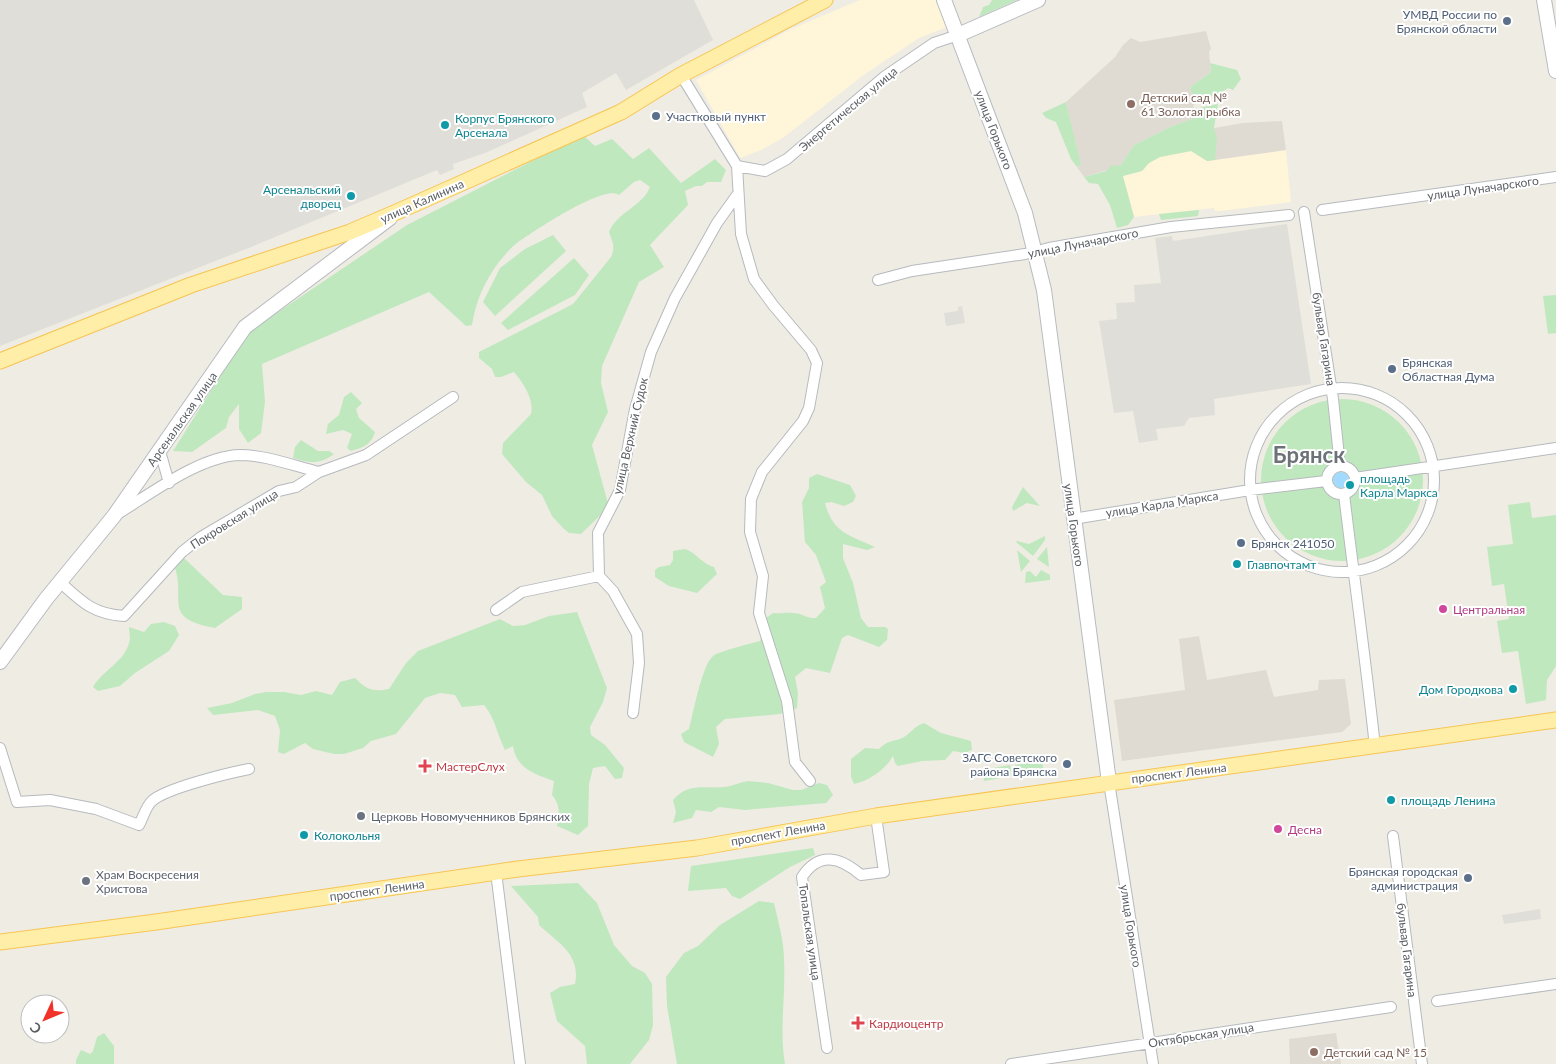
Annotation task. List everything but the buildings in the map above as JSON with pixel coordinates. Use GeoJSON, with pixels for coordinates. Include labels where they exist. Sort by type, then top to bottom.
{"type":"FeatureCollection","features":[{"type":"Feature","properties":{"kind":"main road","name":"улица Калинина"},"geometry":{"type":"LineString","coordinates":[[0,361],[191,284],[350,232],[399,211],[621,112],[681,75],[825,0]]}},
{"type":"Feature","properties":{"kind":"main road","name":"проспект Ленина"},"geometry":{"type":"LineString","coordinates":[[0,942],[496,872],[697,848],[876,816],[1556,720]]}},
{"type":"Feature","properties":{"kind":"street","name":"улица Горького"},"geometry":{"type":"LineString","coordinates":[[944,0],[1025,212],[1044,290],[1109,782],[1152,1064]]}},
{"type":"Feature","properties":{"kind":"street","name":"Энергетическая улица"},"geometry":{"type":"LineString","coordinates":[[737,166],[765,171],[787,159],[884,77],[934,43],[958,35],[1038,0]]}},
{"type":"Feature","properties":{"kind":"street"},"geometry":{"type":"LineString","coordinates":[[1544,0],[1556,71]]}},
{"type":"Feature","properties":{"kind":"street"},"geometry":{"type":"LineString","coordinates":[[681,75],[737,166],[737,195],[741,234],[754,279],[811,350],[817,363],[809,408],[803,421],[762,472],[751,499],[750,532],[762,576],[759,613],[787,701],[795,762],[810,781]]}},
{"type":"Feature","properties":{"kind":"street","name":"улица Луначарского"},"geometry":{"type":"LineString","coordinates":[[1322,210],[1556,177]]}},
{"type":"Feature","properties":{"kind":"street","name":"улица Верхний Судок"},"geometry":{"type":"LineString","coordinates":[[599,576],[598,533],[620,490],[635,409],[651,352],[674,298],[717,223],[737,195]]}},
{"type":"Feature","properties":{"kind":"street","name":"Арсенальская улица"},"geometry":{"type":"LineString","coordinates":[[0,662],[60,582],[114,516],[244,327],[399,211]]}},
{"type":"Feature","properties":{"kind":"street","name":"бульвар Гагарина"},"geometry":{"type":"LineString","coordinates":[[1304,212],[1327,389],[1340,466]]}},
{"type":"Feature","properties":{"kind":"street","name":"улица Луначарского"},"geometry":{"type":"LineString","coordinates":[[878,280],[912,270],[1172,227],[1289,215]]}},
{"type":"Feature","properties":{"kind":"street"},"geometry":{"type":"LineString","coordinates":[[1344,388],[1380,396],[1405,413],[1423,436],[1433,464],[1433,496],[1423,525],[1404,550],[1377,566],[1354,572],[1316,569],[1288,555],[1266,532],[1253,504],[1250,490],[1250,475],[1256,446],[1272,420],[1294,401],[1327,389],[1344,388]]}},
{"type":"Feature","properties":{"kind":"street","name":"Покровская улица"},"geometry":{"type":"LineString","coordinates":[[60,582],[86,606],[106,614],[124,616],[182,552],[201,537],[279,491],[296,487],[319,472],[366,455],[453,397]]}},
{"type":"Feature","properties":{"kind":"street"},"geometry":{"type":"LineString","coordinates":[[1355,478],[1433,464],[1556,448]]}},
{"type":"Feature","properties":{"kind":"street"},"geometry":{"type":"LineString","coordinates":[[160,450],[169,483]]}},
{"type":"Feature","properties":{"kind":"street"},"geometry":{"type":"LineString","coordinates":[[114,516],[214,459],[240,455],[263,458],[319,472]]}},
{"type":"Feature","properties":{"kind":"street"},"geometry":{"type":"LineString","coordinates":[[1340,466],[1349,468],[1355,478],[1352,489],[1344,494],[1334,492],[1326,481],[1329,472],[1340,466]]}},
{"type":"Feature","properties":{"kind":"street","name":"улица Карла Маркса"},"geometry":{"type":"LineString","coordinates":[[1073,519],[1250,490],[1326,481]]}},
{"type":"Feature","properties":{"kind":"street"},"geometry":{"type":"LineString","coordinates":[[1344,494],[1375,747]]}},
{"type":"Feature","properties":{"kind":"street"},"geometry":{"type":"LineString","coordinates":[[496,610],[522,592],[599,576],[612,591],[637,634],[639,663],[633,713]]}},
{"type":"Feature","properties":{"kind":"street"},"geometry":{"type":"LineString","coordinates":[[0,748],[17,802],[50,800],[96,809],[139,825],[152,801],[180,788],[226,773],[249,770]]}},
{"type":"Feature","properties":{"kind":"street","name":"Топальская улица"},"geometry":{"type":"LineString","coordinates":[[827,1048],[802,878],[810,866],[823,860],[836,860],[849,865],[861,875],[884,872],[876,816]]}},
{"type":"Feature","properties":{"kind":"street","name":"бульвар Гагарина"},"geometry":{"type":"LineString","coordinates":[[1393,836],[1422,1064]]}},
{"type":"Feature","properties":{"kind":"street"},"geometry":{"type":"LineString","coordinates":[[496,872],[520,1064]]}},
{"type":"Feature","properties":{"kind":"street"},"geometry":{"type":"LineString","coordinates":[[1437,1001],[1556,984]]}},
{"type":"Feature","properties":{"kind":"street","name":"Октябрьская улица"},"geometry":{"type":"LineString","coordinates":[[1011,1064],[1040,1062],[1150,1043],[1391,1007]]}},
{"type":"Feature","properties":{"kind":"shaded area"},"geometry":{"type":"Polygon","coordinates":[[[0,0],[694,0],[713,40],[626,90],[616,73],[582,93],[587,107],[485,153],[453,164],[454,169],[440,175],[437,170],[251,247],[0,346],[0,0]]]}},
{"type":"Feature","properties":{"kind":"shaded area"},"geometry":{"type":"Polygon","coordinates":[[[860,0],[937,0],[947,27],[919,38],[862,76],[783,138],[761,150],[740,158],[696,80],[791,29],[860,0]]]}},
{"type":"Feature","properties":{"kind":"shaded area","name":"Детский сад № 61 Золотая рыбка"},"geometry":{"type":"Polygon","coordinates":[[[1206,31],[1211,49],[1209,52],[1211,72],[1190,87],[1194,103],[1192,119],[1172,126],[1134,145],[1120,166],[1084,177],[1077,167],[1080,166],[1066,102],[1115,57],[1123,45],[1131,38],[1140,42],[1206,31]]]}},
{"type":"Feature","properties":{"kind":"shaded area"},"geometry":{"type":"Polygon","coordinates":[[[1282,121],[1286,150],[1207,161],[1191,132],[1243,123],[1282,121]]]}},
{"type":"Feature","properties":{"kind":"shaded area"},"geometry":{"type":"Polygon","coordinates":[[[1286,150],[1291,202],[1221,211],[1215,211],[1214,208],[1134,217],[1123,176],[1142,171],[1149,163],[1160,157],[1191,151],[1207,161],[1286,150]]]}},
{"type":"Feature","properties":{"kind":"shaded area"},"geometry":{"type":"Polygon","coordinates":[[[1287,224],[1311,384],[1214,399],[1215,415],[1189,418],[1184,426],[1156,429],[1158,440],[1139,443],[1133,411],[1114,413],[1099,321],[1117,319],[1116,303],[1135,302],[1134,285],[1161,283],[1155,238],[1172,236],[1173,241],[1287,224]]]}},
{"type":"Feature","properties":{"kind":"shaded area"},"geometry":{"type":"Polygon","coordinates":[[[962,306],[965,323],[946,326],[944,313],[958,311],[958,307],[962,306]]]}},
{"type":"Feature","properties":{"kind":"shaded area"},"geometry":{"type":"Polygon","coordinates":[[[1199,636],[1207,680],[1266,670],[1274,697],[1318,690],[1319,680],[1345,679],[1351,724],[1342,732],[1122,761],[1114,700],[1185,690],[1179,639],[1199,636]]]}},
{"type":"Feature","properties":{"kind":"shaded area"},"geometry":{"type":"Polygon","coordinates":[[[1540,909],[1541,919],[1504,924],[1502,915],[1540,909]]]}},
{"type":"Feature","properties":{"kind":"shaded area","name":"Детский сад № 15"},"geometry":{"type":"Polygon","coordinates":[[[1336,1033],[1341,1064],[1290,1064],[1289,1039],[1336,1033]]]}},
{"type":"Feature","properties":{"kind":"green space"},"geometry":{"type":"Polygon","coordinates":[[[992,0],[1017,0],[979,17],[983,7],[989,5],[992,0]]]}},
{"type":"Feature","properties":{"kind":"green space"},"geometry":{"type":"Polygon","coordinates":[[[1210,63],[1237,70],[1241,79],[1233,90],[1228,88],[1218,95],[1193,99],[1190,87],[1211,72],[1210,63]]]}},
{"type":"Feature","properties":{"kind":"green space"},"geometry":{"type":"Polygon","coordinates":[[[1066,102],[1081,165],[1077,167],[1071,159],[1056,122],[1046,118],[1042,113],[1066,102]]]}},
{"type":"Feature","properties":{"kind":"green space"},"geometry":{"type":"Polygon","coordinates":[[[1218,104],[1214,128],[1217,138],[1215,160],[1207,161],[1191,151],[1160,157],[1149,163],[1142,171],[1123,176],[1134,217],[1128,225],[1117,228],[1110,205],[1098,184],[1089,183],[1084,177],[1106,171],[1112,165],[1120,166],[1134,145],[1172,126],[1192,119],[1194,109],[1218,104]]]}},
{"type":"Feature","properties":{"kind":"green space"},"geometry":{"type":"Polygon","coordinates":[[[583,135],[595,146],[612,139],[633,159],[649,148],[681,183],[715,159],[726,170],[721,182],[707,182],[702,186],[696,186],[685,191],[688,205],[650,245],[664,267],[639,282],[602,366],[601,383],[608,412],[592,445],[609,507],[581,534],[569,533],[563,528],[552,516],[542,495],[526,482],[502,454],[503,443],[531,414],[531,402],[524,386],[514,372],[501,377],[495,377],[492,369],[479,358],[479,352],[573,304],[611,257],[613,247],[609,232],[613,225],[641,200],[650,187],[640,180],[634,182],[619,195],[611,193],[584,202],[552,220],[515,245],[499,262],[485,284],[478,300],[472,325],[466,326],[429,292],[262,364],[265,402],[261,433],[248,443],[239,429],[239,404],[229,417],[226,428],[192,452],[173,451],[247,333],[407,225],[583,135]]]}},
{"type":"Feature","properties":{"kind":"green space"},"geometry":{"type":"Polygon","coordinates":[[[1199,210],[1198,216],[1161,220],[1159,214],[1199,210]]]}},
{"type":"Feature","properties":{"kind":"green space"},"geometry":{"type":"Polygon","coordinates":[[[553,235],[566,251],[495,316],[483,302],[500,268],[525,249],[553,235]]]}},
{"type":"Feature","properties":{"kind":"green space"},"geometry":{"type":"Polygon","coordinates":[[[574,258],[589,275],[575,295],[508,330],[501,323],[574,258]]]}},
{"type":"Feature","properties":{"kind":"green space"},"geometry":{"type":"Polygon","coordinates":[[[1556,295],[1556,333],[1548,334],[1543,296],[1556,295]]]}},
{"type":"Feature","properties":{"kind":"green space"},"geometry":{"type":"Polygon","coordinates":[[[351,392],[362,403],[356,409],[359,418],[375,432],[366,445],[351,451],[347,448],[352,434],[343,430],[326,434],[328,424],[339,415],[344,397],[351,392]]]}},
{"type":"Feature","properties":{"kind":"green space"},"geometry":{"type":"Polygon","coordinates":[[[1350,399],[1366,402],[1380,408],[1405,429],[1414,442],[1420,456],[1423,480],[1422,496],[1414,518],[1393,543],[1380,552],[1366,558],[1334,561],[1318,558],[1304,552],[1279,531],[1270,518],[1264,504],[1261,472],[1264,456],[1270,442],[1291,417],[1304,408],[1318,402],[1350,399]]]}},
{"type":"Feature","properties":{"kind":"green space"},"geometry":{"type":"Polygon","coordinates":[[[301,440],[318,451],[329,451],[334,454],[324,460],[314,462],[293,458],[295,447],[301,440]]]}},
{"type":"Feature","properties":{"kind":"green space"},"geometry":{"type":"Polygon","coordinates":[[[817,474],[850,485],[856,496],[853,502],[844,506],[831,502],[825,503],[828,513],[837,527],[850,536],[875,547],[867,550],[843,544],[843,558],[853,583],[861,618],[868,627],[885,627],[888,629],[887,640],[879,647],[848,635],[842,638],[830,673],[806,668],[795,677],[798,693],[797,708],[780,714],[725,719],[716,727],[719,744],[713,757],[684,742],[681,734],[689,729],[695,702],[709,661],[713,656],[721,652],[760,641],[766,618],[773,613],[796,613],[816,618],[825,608],[820,587],[826,582],[816,555],[805,542],[802,502],[809,488],[809,478],[817,474]]]}},
{"type":"Feature","properties":{"kind":"green space"},"geometry":{"type":"Polygon","coordinates":[[[1023,487],[1040,506],[1027,503],[1013,511],[1012,507],[1023,487]]]}},
{"type":"Feature","properties":{"kind":"green space"},"geometry":{"type":"Polygon","coordinates":[[[1530,502],[1532,518],[1556,515],[1556,666],[1547,680],[1546,700],[1526,704],[1518,651],[1502,653],[1497,621],[1509,619],[1504,584],[1492,586],[1487,547],[1513,544],[1508,505],[1530,502]]]}},
{"type":"Feature","properties":{"kind":"green space"},"geometry":{"type":"Polygon","coordinates":[[[1045,536],[1045,540],[1033,556],[1016,542],[1029,544],[1045,536]]]}},
{"type":"Feature","properties":{"kind":"green space"},"geometry":{"type":"Polygon","coordinates":[[[1047,547],[1049,567],[1037,559],[1047,547]]]}},
{"type":"Feature","properties":{"kind":"green space"},"geometry":{"type":"Polygon","coordinates":[[[685,549],[714,567],[717,574],[697,593],[669,586],[655,577],[655,570],[659,567],[670,565],[673,560],[673,551],[685,549]]]}},
{"type":"Feature","properties":{"kind":"green space"},"geometry":{"type":"Polygon","coordinates":[[[1017,550],[1030,561],[1021,572],[1017,550]]]}},
{"type":"Feature","properties":{"kind":"green space"},"geometry":{"type":"Polygon","coordinates":[[[183,557],[223,595],[242,597],[242,609],[215,628],[187,619],[181,613],[179,606],[177,577],[174,565],[183,557]]]}},
{"type":"Feature","properties":{"kind":"green space"},"geometry":{"type":"Polygon","coordinates":[[[1041,570],[1050,575],[1050,580],[1025,583],[1026,572],[1030,571],[1036,577],[1041,570]]]}},
{"type":"Feature","properties":{"kind":"green space"},"geometry":{"type":"Polygon","coordinates":[[[577,612],[607,688],[603,702],[590,727],[591,735],[605,745],[624,768],[622,778],[615,779],[605,766],[593,768],[589,784],[588,826],[578,835],[557,826],[558,806],[552,795],[554,781],[533,773],[522,765],[515,754],[513,746],[505,750],[488,710],[484,705],[462,707],[455,695],[440,693],[425,698],[396,734],[371,741],[363,748],[344,754],[334,754],[313,749],[305,743],[284,754],[278,752],[280,730],[275,716],[258,710],[213,715],[207,708],[232,703],[266,692],[284,692],[301,695],[316,691],[332,695],[340,682],[355,678],[370,689],[389,689],[406,663],[418,651],[500,619],[513,626],[525,625],[549,616],[577,612]]]}},
{"type":"Feature","properties":{"kind":"green space"},"geometry":{"type":"Polygon","coordinates":[[[164,622],[175,626],[179,635],[169,651],[135,673],[120,686],[98,691],[93,687],[123,656],[130,639],[129,627],[144,632],[151,624],[164,622]]]}},
{"type":"Feature","properties":{"kind":"green space"},"geometry":{"type":"Polygon","coordinates":[[[924,723],[941,733],[971,741],[972,750],[964,753],[953,751],[945,760],[922,761],[898,766],[893,756],[876,774],[854,784],[851,777],[851,759],[865,748],[879,749],[889,742],[904,737],[917,726],[924,723]]]}},
{"type":"Feature","properties":{"kind":"green space"},"geometry":{"type":"Polygon","coordinates":[[[1042,761],[1044,772],[1016,777],[1015,765],[1042,761]]]}},
{"type":"Feature","properties":{"kind":"green space"},"geometry":{"type":"Polygon","coordinates":[[[1010,765],[1012,776],[984,781],[982,770],[1010,765]]]}},
{"type":"Feature","properties":{"kind":"green space"},"geometry":{"type":"Polygon","coordinates":[[[748,781],[768,783],[793,790],[801,790],[819,783],[827,785],[833,795],[826,803],[745,810],[719,807],[711,812],[696,810],[692,818],[673,823],[676,812],[673,800],[679,794],[691,789],[725,787],[748,781]]]}},
{"type":"Feature","properties":{"kind":"green space"},"geometry":{"type":"Polygon","coordinates":[[[813,848],[815,855],[790,867],[740,899],[732,896],[726,888],[688,891],[691,866],[813,848]]]}},
{"type":"Feature","properties":{"kind":"green space"},"geometry":{"type":"Polygon","coordinates":[[[578,883],[597,903],[614,945],[632,966],[645,973],[652,984],[653,1025],[649,1040],[630,1064],[587,1064],[585,1046],[557,1021],[550,993],[560,987],[575,984],[575,965],[566,950],[539,925],[538,917],[511,886],[578,883]]]}},
{"type":"Feature","properties":{"kind":"green space"},"geometry":{"type":"Polygon","coordinates":[[[759,901],[774,903],[782,938],[784,953],[783,1051],[785,1064],[677,1064],[667,1006],[666,977],[684,953],[698,946],[720,925],[759,901]]]}},
{"type":"Feature","properties":{"kind":"green space"},"geometry":{"type":"Polygon","coordinates":[[[104,1033],[114,1046],[114,1064],[76,1064],[81,1050],[90,1054],[93,1051],[97,1037],[104,1033]]]}},
{"type":"Feature","properties":{"kind":"water"},"geometry":{"type":"Polygon","coordinates":[[[1341,472],[1347,474],[1349,480],[1347,486],[1341,488],[1335,486],[1333,480],[1335,474],[1341,472]]]}},
{"type":"Feature","properties":{"kind":"place","name":"УМВД России по Брянской области"},"geometry":{"type":"Point","coordinates":[1507,21]}},
{"type":"Feature","properties":{"kind":"place","name":"Детский сад № 61 Золотая рыбка"},"geometry":{"type":"Point","coordinates":[1131,104]}},
{"type":"Feature","properties":{"kind":"place","name":"Участковый пункт"},"geometry":{"type":"Point","coordinates":[656,116]}},
{"type":"Feature","properties":{"kind":"place","name":"Корпус Брянского Арсенала"},"geometry":{"type":"Point","coordinates":[445,125]}},
{"type":"Feature","properties":{"kind":"place","name":"Арсенальский дворец"},"geometry":{"type":"Point","coordinates":[351,196]}},
{"type":"Feature","properties":{"kind":"place","name":"Брянская Областная Дума"},"geometry":{"type":"Point","coordinates":[1392,369]}},
{"type":"Feature","properties":{"kind":"place","name":"площадь Карла Маркса"},"geometry":{"type":"Point","coordinates":[1350,485]}},
{"type":"Feature","properties":{"kind":"place","name":"Брянск 241050"},"geometry":{"type":"Point","coordinates":[1241,543]}},
{"type":"Feature","properties":{"kind":"place","name":"Главпочтамт"},"geometry":{"type":"Point","coordinates":[1237,564]}},
{"type":"Feature","properties":{"kind":"place","name":"Центральная"},"geometry":{"type":"Point","coordinates":[1443,609]}},
{"type":"Feature","properties":{"kind":"place","name":"Дом Городкова"},"geometry":{"type":"Point","coordinates":[1513,689]}},
{"type":"Feature","properties":{"kind":"place","name":"ЗАГС Советского района Брянска"},"geometry":{"type":"Point","coordinates":[1067,764]}},
{"type":"Feature","properties":{"kind":"place","name":"МастерСлух"},"geometry":{"type":"Point","coordinates":[425,766]}},
{"type":"Feature","properties":{"kind":"place","name":"площадь Ленина"},"geometry":{"type":"Point","coordinates":[1391,800]}},
{"type":"Feature","properties":{"kind":"place","name":"Церковь Новомученников Брянских"},"geometry":{"type":"Point","coordinates":[361,816]}},
{"type":"Feature","properties":{"kind":"place","name":"Десна"},"geometry":{"type":"Point","coordinates":[1278,829]}},
{"type":"Feature","properties":{"kind":"place","name":"Колокольня"},"geometry":{"type":"Point","coordinates":[304,835]}},
{"type":"Feature","properties":{"kind":"place","name":"Брянская городская администрация"},"geometry":{"type":"Point","coordinates":[1468,878]}},
{"type":"Feature","properties":{"kind":"place","name":"Храм Воскресения Христова"},"geometry":{"type":"Point","coordinates":[86,881]}},
{"type":"Feature","properties":{"kind":"place","name":"Кардиоцентр"},"geometry":{"type":"Point","coordinates":[858,1023]}},
{"type":"Feature","properties":{"kind":"place","name":"Детский сад № 15"},"geometry":{"type":"Point","coordinates":[1314,1052]}},
{"type":"Feature","properties":{"kind":"district","name":"Брянск"},"geometry":{"type":"Point","coordinates":[1309,454]}}]}
